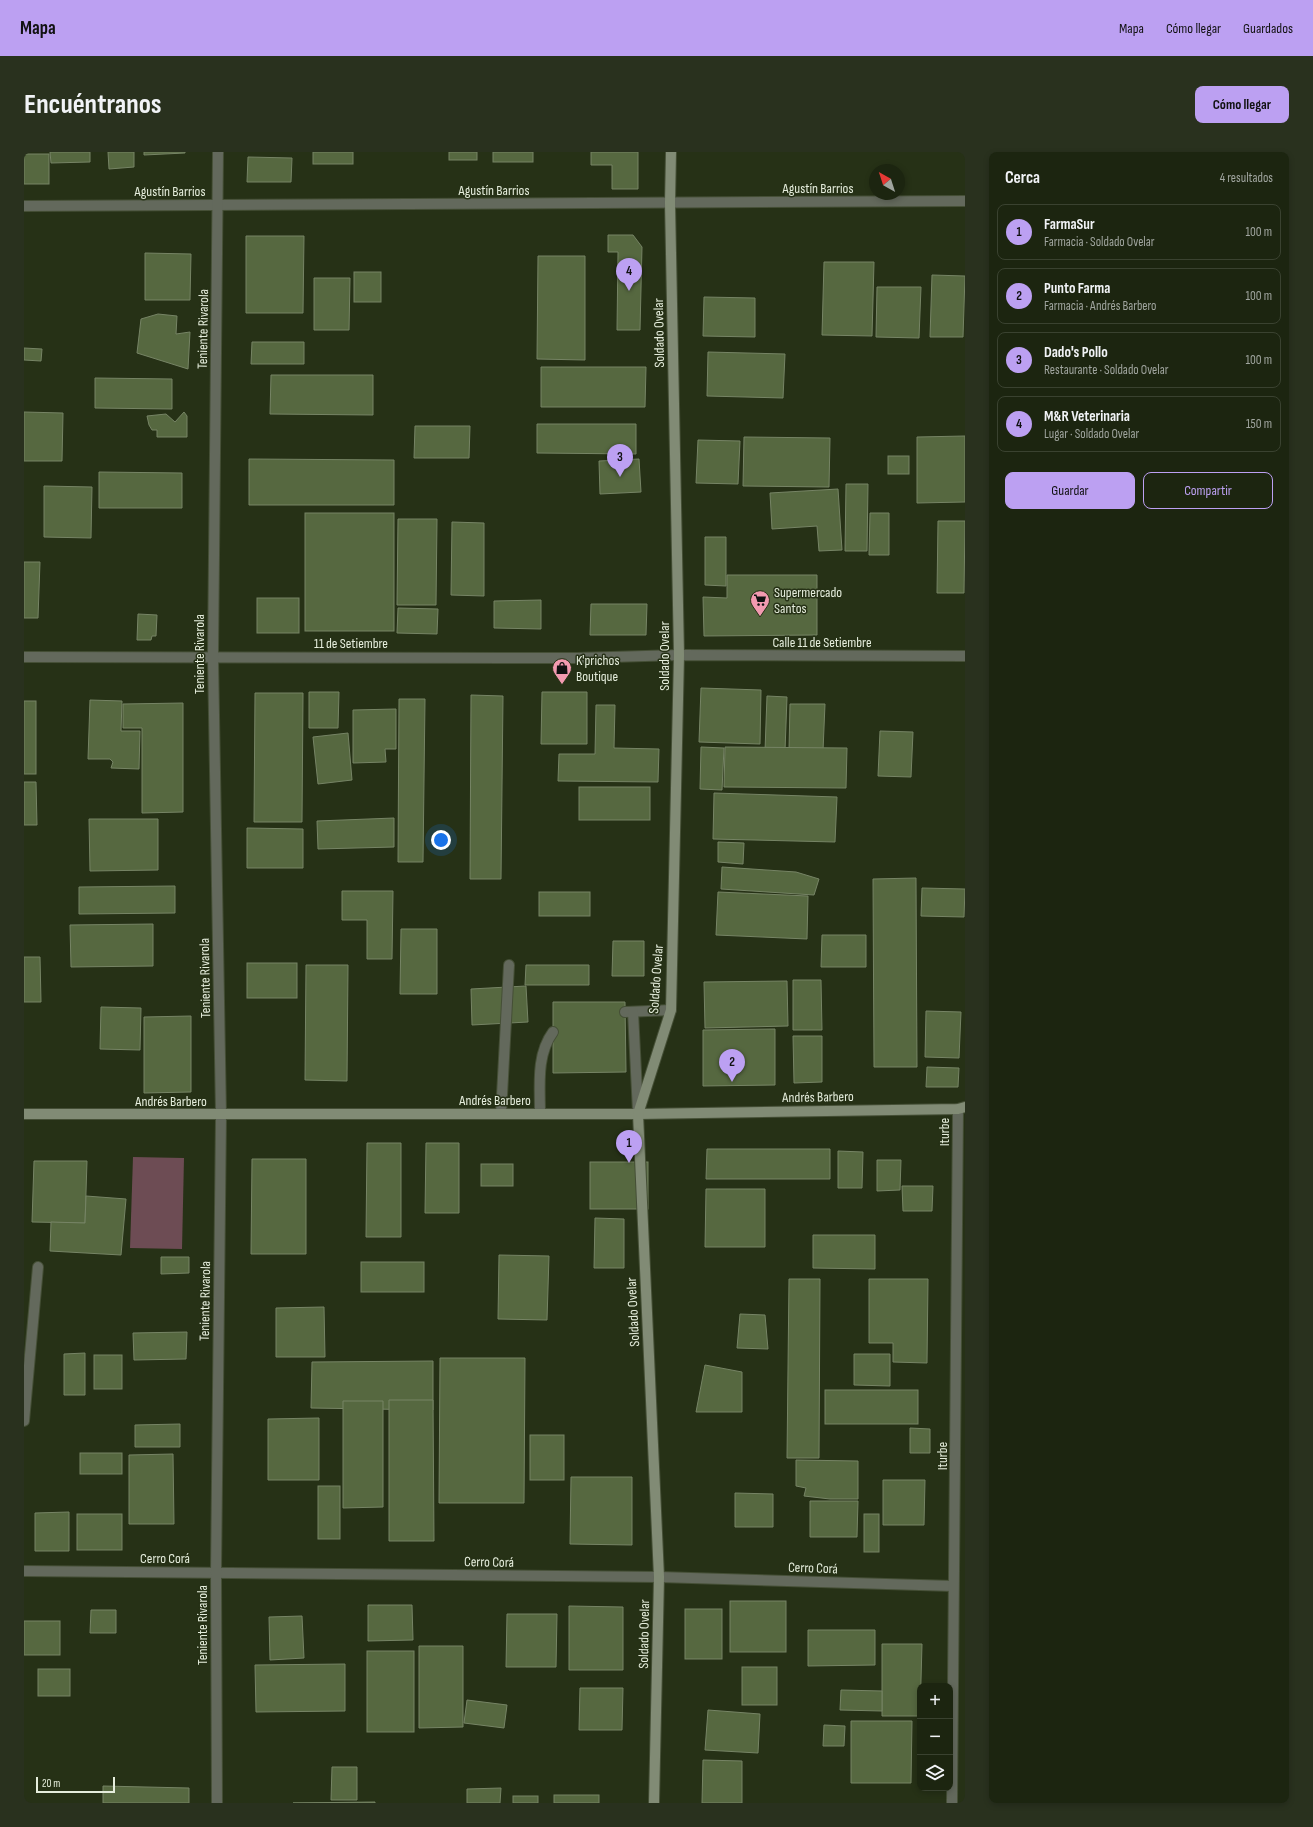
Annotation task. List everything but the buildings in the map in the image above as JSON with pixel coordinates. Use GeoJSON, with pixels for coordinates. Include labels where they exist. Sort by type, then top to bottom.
{"type":"FeatureCollection","features":[{"type":"Feature","properties":{"kind":"main road","name":"Soldado Ovelar"},"geometry":{"type":"LineString","coordinates":[[654,1803],[659,1578],[638,1114],[671,1010],[679,655],[670,203],[671,152]]}},
{"type":"Feature","properties":{"kind":"main road","name":"Andrés Barbero"},"geometry":{"type":"LineString","coordinates":[[24,1114],[638,1114],[962,1108]]}},
{"type":"Feature","properties":{"kind":"street","name":"Teniente Rivarola"},"geometry":{"type":"LineString","coordinates":[[217,1803],[216,1572],[221,1115],[213,657],[219,205],[218,152]]}},
{"type":"Feature","properties":{"kind":"street","name":"Agustín Barrios"},"geometry":{"type":"LineString","coordinates":[[24,206],[965,201]]}},
{"type":"Feature","properties":{"kind":"street","name":"Calle 11 de Setiembre"},"geometry":{"type":"LineString","coordinates":[[679,655],[965,656]]}},
{"type":"Feature","properties":{"kind":"street","name":"11 de Setiembre"},"geometry":{"type":"LineString","coordinates":[[24,657],[577,658],[679,655]]}},
{"type":"Feature","properties":{"kind":"street"},"geometry":{"type":"LineString","coordinates":[[501,1114],[509,965]]}},
{"type":"Feature","properties":{"kind":"street"},"geometry":{"type":"LineString","coordinates":[[638,1114],[629,1012],[671,1010]]}},
{"type":"Feature","properties":{"kind":"street"},"geometry":{"type":"LineString","coordinates":[[540,1114],[541,1061],[544,1047],[553,1032]]}},
{"type":"Feature","properties":{"kind":"street","name":"Iturbe"},"geometry":{"type":"LineString","coordinates":[[952,1803],[953,1586],[960,1496],[962,1108]]}},
{"type":"Feature","properties":{"kind":"street"},"geometry":{"type":"LineString","coordinates":[[24,1421],[38,1267]]}},
{"type":"Feature","properties":{"kind":"street","name":"Cerro Corá"},"geometry":{"type":"LineString","coordinates":[[24,1571],[659,1578],[953,1586]]}},
{"type":"Feature","properties":{"kind":"shaded area"},"geometry":{"type":"Polygon","coordinates":[[[133,1157],[184,1158],[182,1249],[130,1248],[133,1157]]]}},
{"type":"Feature","properties":{"kind":"place","name":"M&R Veterinaria"},"geometry":{"type":"Point","coordinates":[629,291]}},
{"type":"Feature","properties":{"kind":"place","name":"Dado's Pollo"},"geometry":{"type":"Point","coordinates":[620,477]}},
{"type":"Feature","properties":{"kind":"place","name":"Supermercado Santos"},"geometry":{"type":"Point","coordinates":[760,617]}},
{"type":"Feature","properties":{"kind":"place","name":"K'prichos Boutique"},"geometry":{"type":"Point","coordinates":[562,685]}},
{"type":"Feature","properties":{"kind":"place","name":"Punto Farma"},"geometry":{"type":"Point","coordinates":[732,1082]}},
{"type":"Feature","properties":{"kind":"place","name":"FarmaSur"},"geometry":{"type":"Point","coordinates":[629,1163]}}]}
